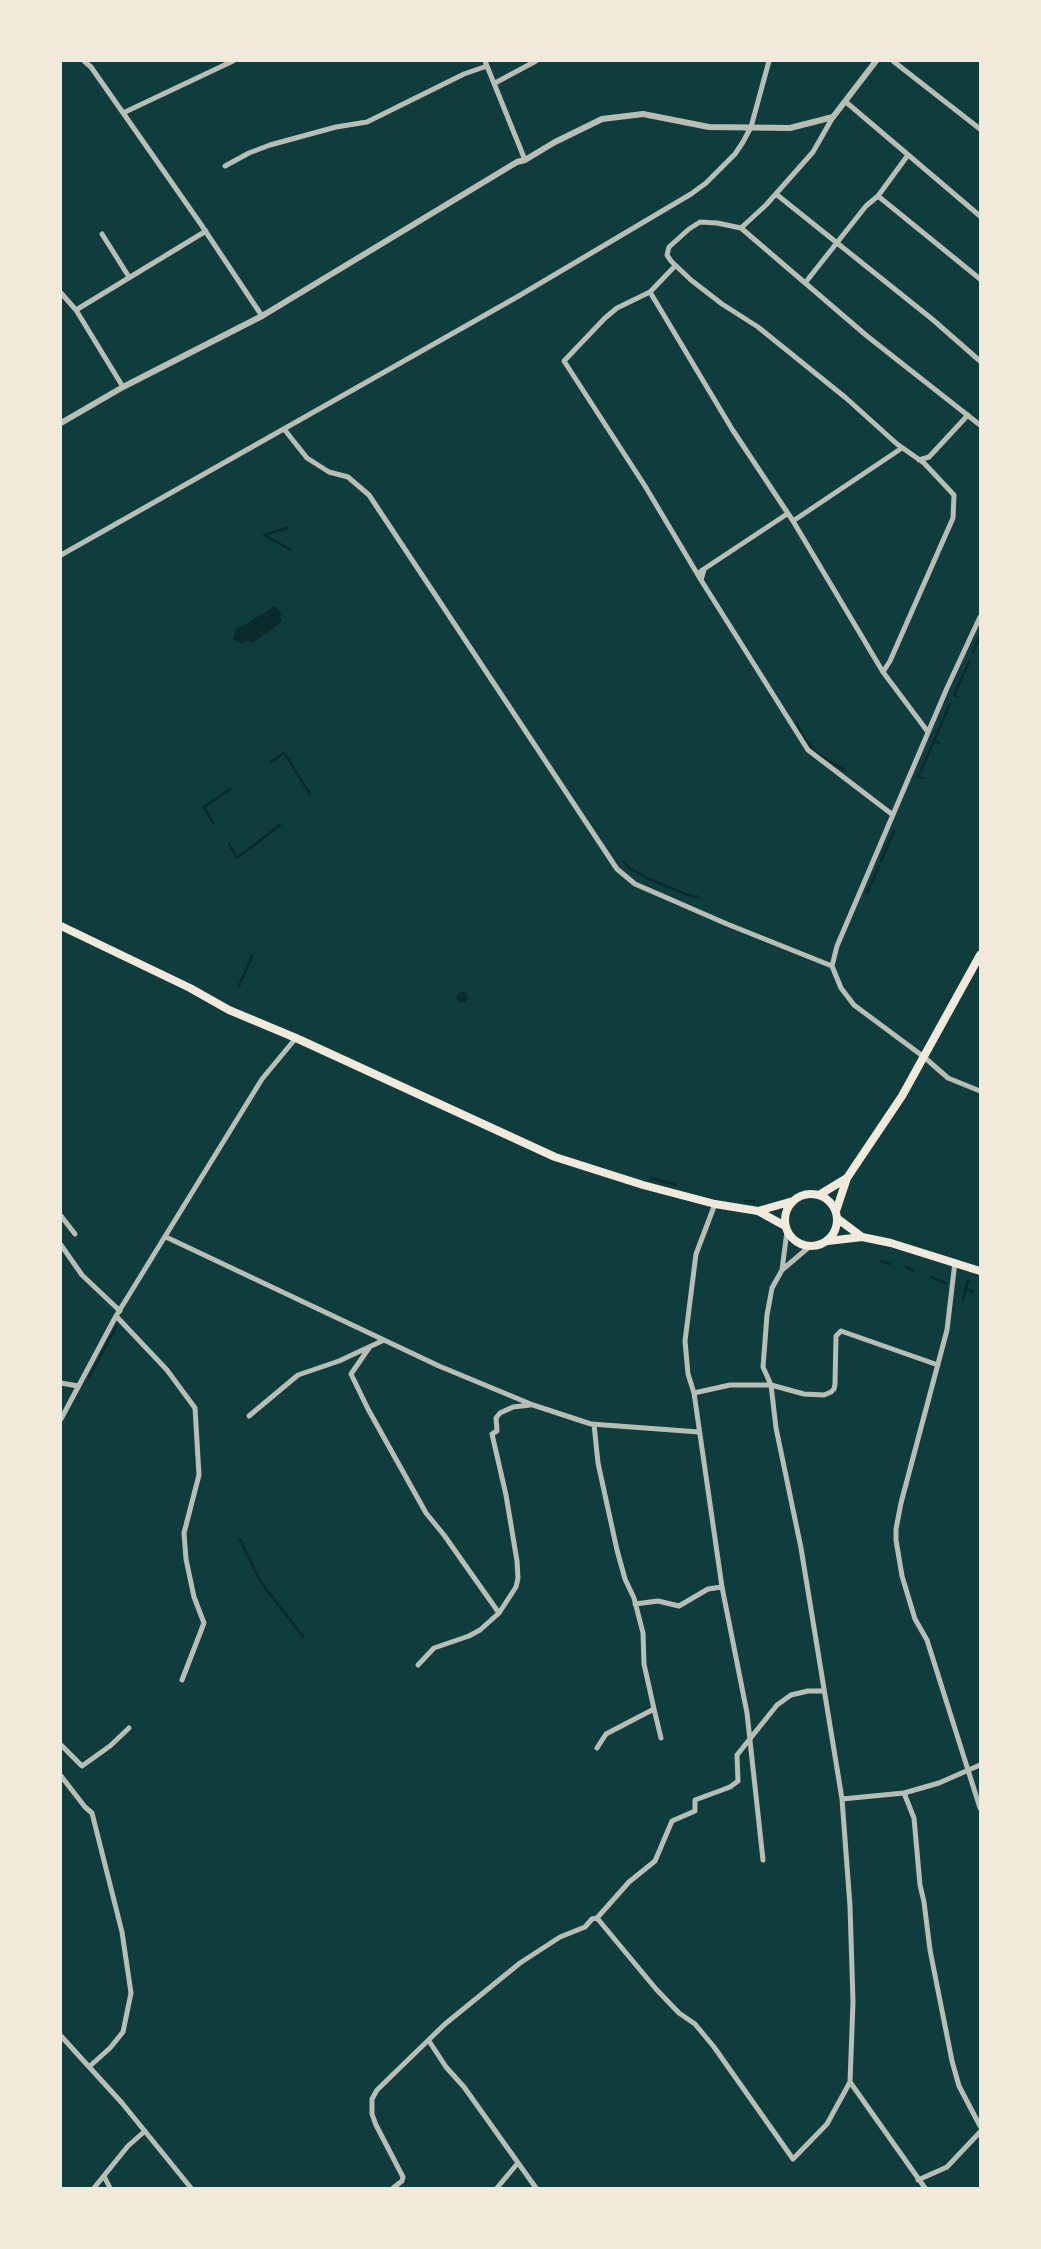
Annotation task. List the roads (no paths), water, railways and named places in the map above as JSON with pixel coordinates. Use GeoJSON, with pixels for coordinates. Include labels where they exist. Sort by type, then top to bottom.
{"type":"FeatureCollection","features":[{"type":"Feature","properties":{"kind":"main road"},"geometry":{"type":"LineString","coordinates":[[61,926],[190,988],[229,1010],[296,1038],[556,1156],[619,1178],[715,1204],[758,1211],[786,1228],[792,1239],[809,1247],[819,1246],[828,1241],[862,1237],[891,1243],[980,1271]]}},
{"type":"Feature","properties":{"kind":"main road"},"geometry":{"type":"LineString","coordinates":[[836,1210],[847,1178],[902,1096],[980,955]]}},
{"type":"Feature","properties":{"kind":"main road"},"geometry":{"type":"LineString","coordinates":[[819,1195],[847,1178]]}},
{"type":"Feature","properties":{"kind":"main road"},"geometry":{"type":"LineString","coordinates":[[758,1211],[801,1196],[819,1195],[826,1198],[836,1210],[838,1219],[835,1231],[828,1241]]}},
{"type":"Feature","properties":{"kind":"main road"},"geometry":{"type":"LineString","coordinates":[[786,1228],[788,1208],[793,1200]]}},
{"type":"Feature","properties":{"kind":"main road"},"geometry":{"type":"LineString","coordinates":[[838,1219],[862,1237]]}},
{"type":"Feature","properties":{"kind":"street"},"geometry":{"type":"LineString","coordinates":[[84,61],[91,67],[206,231],[262,316]]}},
{"type":"Feature","properties":{"kind":"street"},"geometry":{"type":"LineString","coordinates":[[123,113],[232,61]]}},
{"type":"Feature","properties":{"kind":"street"},"geometry":{"type":"LineString","coordinates":[[495,82],[536,61]]}},
{"type":"Feature","properties":{"kind":"street"},"geometry":{"type":"LineString","coordinates":[[61,555],[682,200],[706,183],[735,154],[751,127],[769,61]]}},
{"type":"Feature","properties":{"kind":"street"},"geometry":{"type":"LineString","coordinates":[[741,228],[776,194],[813,152],[833,117],[876,61]]}},
{"type":"Feature","properties":{"kind":"street"},"geometry":{"type":"LineString","coordinates":[[893,61],[980,129]]}},
{"type":"Feature","properties":{"kind":"street"},"geometry":{"type":"LineString","coordinates":[[225,166],[249,153],[270,145],[336,127],[367,122],[486,64],[526,160]]}},
{"type":"Feature","properties":{"kind":"street"},"geometry":{"type":"LineString","coordinates":[[846,102],[980,216]]}},
{"type":"Feature","properties":{"kind":"street"},"geometry":{"type":"LineString","coordinates":[[61,423],[123,387],[262,316],[517,162],[526,160],[555,142],[602,119],[614,116],[643,114],[709,126],[790,128],[833,117]]}},
{"type":"Feature","properties":{"kind":"street"},"geometry":{"type":"LineString","coordinates":[[805,283],[866,206],[878,196],[908,156]]}},
{"type":"Feature","properties":{"kind":"street"},"geometry":{"type":"LineString","coordinates":[[776,194],[932,319],[980,361]]}},
{"type":"Feature","properties":{"kind":"street"},"geometry":{"type":"LineString","coordinates":[[878,196],[980,279]]}},
{"type":"Feature","properties":{"kind":"street"},"geometry":{"type":"LineString","coordinates":[[883,672],[890,661],[953,518],[954,495],[928,468],[902,448],[846,398],[764,332],[722,304],[675,266],[667,254],[669,247],[700,222],[741,228],[867,336],[980,425]]}},
{"type":"Feature","properties":{"kind":"street"},"geometry":{"type":"LineString","coordinates":[[76,310],[206,231]]}},
{"type":"Feature","properties":{"kind":"street"},"geometry":{"type":"LineString","coordinates":[[102,234],[129,277]]}},
{"type":"Feature","properties":{"kind":"street"},"geometry":{"type":"LineString","coordinates":[[675,266],[650,292],[617,308],[564,361],[645,486],[695,572],[808,750],[893,815]]}},
{"type":"Feature","properties":{"kind":"street"},"geometry":{"type":"LineString","coordinates":[[650,292],[681,340],[732,429],[793,521],[883,672],[928,732]]}},
{"type":"Feature","properties":{"kind":"street"},"geometry":{"type":"LineString","coordinates":[[62,296],[76,310],[123,387]]}},
{"type":"Feature","properties":{"kind":"street"},"geometry":{"type":"LineString","coordinates":[[919,460],[929,457],[968,415]]}},
{"type":"Feature","properties":{"kind":"street"},"geometry":{"type":"LineString","coordinates":[[284,429],[307,458],[329,472],[348,477],[369,495],[617,869],[635,884],[727,924],[832,966]]}},
{"type":"Feature","properties":{"kind":"street"},"geometry":{"type":"LineString","coordinates":[[793,521],[902,448]]}},
{"type":"Feature","properties":{"kind":"street"},"geometry":{"type":"LineString","coordinates":[[928,468],[929,457]]}},
{"type":"Feature","properties":{"kind":"street"},"geometry":{"type":"LineString","coordinates":[[695,572],[704,570],[787,514]]}},
{"type":"Feature","properties":{"kind":"street"},"geometry":{"type":"LineString","coordinates":[[701,580],[704,570]]}},
{"type":"Feature","properties":{"kind":"street"},"geometry":{"type":"LineString","coordinates":[[980,617],[928,732],[837,946],[832,966],[841,988],[854,1005],[924,1057],[948,1078],[980,1091]]}},
{"type":"Feature","properties":{"kind":"street"},"geometry":{"type":"LineString","coordinates":[[61,1419],[118,1313],[262,1079],[296,1038]]}},
{"type":"Feature","properties":{"kind":"street"},"geometry":{"type":"LineString","coordinates":[[715,1204],[696,1254],[685,1341],[688,1374],[694,1393],[722,1587],[747,1713],[763,1860]]}},
{"type":"Feature","properties":{"kind":"street"},"geometry":{"type":"LineString","coordinates":[[61,1216],[75,1234]]}},
{"type":"Feature","properties":{"kind":"street"},"geometry":{"type":"LineString","coordinates":[[782,1270],[786,1228]]}},
{"type":"Feature","properties":{"kind":"street"},"geometry":{"type":"LineString","coordinates":[[166,1237],[439,1366],[533,1405],[594,1424],[699,1432]]}},
{"type":"Feature","properties":{"kind":"street"},"geometry":{"type":"LineString","coordinates":[[61,1245],[82,1275],[167,1370],[195,1408],[199,1475],[184,1533],[186,1559],[194,1597],[204,1623],[182,1680]]}},
{"type":"Feature","properties":{"kind":"street"},"geometry":{"type":"LineString","coordinates":[[597,1918],[656,1989],[679,2013],[695,2024],[714,2046],[793,2159],[828,2124],[850,2082],[853,1992],[850,1906],[842,1799],[801,1548],[776,1428],[771,1385],[763,1367],[763,1350],[772,1288],[782,1270],[809,1247]]}},
{"type":"Feature","properties":{"kind":"street"},"geometry":{"type":"LineString","coordinates":[[955,1262],[947,1330],[901,1503],[896,1540],[902,1576],[915,1619],[927,1640],[980,1808]]}},
{"type":"Feature","properties":{"kind":"street"},"geometry":{"type":"LineString","coordinates":[[694,1393],[730,1385],[771,1385],[804,1394],[824,1395],[834,1390],[836,1336],[841,1331],[938,1365]]}},
{"type":"Feature","properties":{"kind":"street"},"geometry":{"type":"LineString","coordinates":[[249,1416],[298,1375],[339,1361],[384,1340]]}},
{"type":"Feature","properties":{"kind":"street"},"geometry":{"type":"LineString","coordinates":[[369,1348],[351,1374],[368,1409],[426,1513],[444,1535],[499,1613]]}},
{"type":"Feature","properties":{"kind":"street"},"geometry":{"type":"LineString","coordinates":[[61,1383],[78,1386]]}},
{"type":"Feature","properties":{"kind":"street"},"geometry":{"type":"LineString","coordinates":[[418,1665],[434,1648],[474,1634],[499,1613],[516,1587],[518,1578],[506,1495],[496,1459],[492,1434],[497,1431],[496,1418],[500,1413],[513,1407],[533,1405]]}},
{"type":"Feature","properties":{"kind":"street"},"geometry":{"type":"LineString","coordinates":[[594,1424],[598,1463],[611,1524],[625,1578],[643,1633],[644,1664],[660,1738]]}},
{"type":"Feature","properties":{"kind":"street"},"geometry":{"type":"LineString","coordinates":[[635,1604],[658,1601],[679,1606],[708,1589],[722,1587]]}},
{"type":"Feature","properties":{"kind":"street"},"geometry":{"type":"LineString","coordinates":[[393,2188],[402,2181],[403,2177],[372,2114],[372,2099],[377,2090],[445,2024],[520,1963],[560,1937],[586,1927],[592,1919],[597,1918],[629,1882],[655,1861],[672,1821],[695,1811],[695,1800],[730,1787],[738,1781],[737,1755],[777,1705],[791,1695],[808,1691],[824,1691]]}},
{"type":"Feature","properties":{"kind":"street"},"geometry":{"type":"LineString","coordinates":[[596,1748],[606,1734],[654,1709]]}},
{"type":"Feature","properties":{"kind":"street"},"geometry":{"type":"LineString","coordinates":[[61,1744],[82,1766],[110,1746],[130,1728]]}},
{"type":"Feature","properties":{"kind":"street"},"geometry":{"type":"LineString","coordinates":[[842,1799],[904,1793],[939,1783],[980,1765]]}},
{"type":"Feature","properties":{"kind":"street"},"geometry":{"type":"LineString","coordinates":[[61,1776],[85,1807],[92,1813],[122,1932],[131,1993],[124,2032],[90,2066]]}},
{"type":"Feature","properties":{"kind":"street"},"geometry":{"type":"LineString","coordinates":[[904,1793],[914,1818],[920,1885],[933,1966],[952,2061],[959,2086],[980,2126]]}},
{"type":"Feature","properties":{"kind":"street"},"geometry":{"type":"LineString","coordinates":[[61,2036],[90,2066],[191,2188]]}},
{"type":"Feature","properties":{"kind":"street"},"geometry":{"type":"LineString","coordinates":[[429,2041],[446,2067],[464,2087],[517,2164],[536,2188]]}},
{"type":"Feature","properties":{"kind":"street"},"geometry":{"type":"LineString","coordinates":[[850,2082],[925,2188]]}},
{"type":"Feature","properties":{"kind":"street"},"geometry":{"type":"LineString","coordinates":[[94,2188],[128,2146],[145,2131]]}},
{"type":"Feature","properties":{"kind":"street"},"geometry":{"type":"LineString","coordinates":[[918,2180],[947,2167],[959,2151],[980,2132]]}},
{"type":"Feature","properties":{"kind":"street"},"geometry":{"type":"LineString","coordinates":[[497,2188],[517,2164]]}},
{"type":"Feature","properties":{"kind":"street"},"geometry":{"type":"LineString","coordinates":[[104,2176],[110,2188]]}},
{"type":"Feature","properties":{"kind":"water"},"geometry":{"type":"Polygon","coordinates":[[[275,606],[281,613],[280,618],[282,621],[263,636],[252,643],[246,640],[241,644],[233,639],[236,630],[275,606]]]}},
{"type":"Feature","properties":{"kind":"water"},"geometry":{"type":"Polygon","coordinates":[[[462,991],[468,997],[462,1003],[456,997],[462,991]]]}},
{"type":"Feature","properties":{"kind":"waterway"},"geometry":{"type":"LineString","coordinates":[[287,528],[264,535],[291,550]]}},
{"type":"Feature","properties":{"kind":"waterway"},"geometry":{"type":"LineString","coordinates":[[973,652],[980,637]]}},
{"type":"Feature","properties":{"kind":"waterway"},"geometry":{"type":"LineString","coordinates":[[958,697],[954,695],[969,662]]}},
{"type":"Feature","properties":{"kind":"waterway"},"geometry":{"type":"LineString","coordinates":[[923,778],[918,777],[950,704]]}},
{"type":"Feature","properties":{"kind":"waterway"},"geometry":{"type":"LineString","coordinates":[[796,723],[806,741],[818,754],[846,771]]}},
{"type":"Feature","properties":{"kind":"waterway"},"geometry":{"type":"LineString","coordinates":[[934,740],[939,743]]}},
{"type":"Feature","properties":{"kind":"waterway"},"geometry":{"type":"LineString","coordinates":[[271,762],[284,753],[310,794]]}},
{"type":"Feature","properties":{"kind":"waterway"},"geometry":{"type":"LineString","coordinates":[[213,823],[204,807],[230,789]]}},
{"type":"Feature","properties":{"kind":"waterway"},"geometry":{"type":"LineString","coordinates":[[229,844],[237,858],[280,825]]}},
{"type":"Feature","properties":{"kind":"waterway"},"geometry":{"type":"LineString","coordinates":[[881,861],[894,831]]}},
{"type":"Feature","properties":{"kind":"waterway"},"geometry":{"type":"LineString","coordinates":[[624,862],[629,868],[649,879],[693,897],[697,896]]}},
{"type":"Feature","properties":{"kind":"waterway"},"geometry":{"type":"LineString","coordinates":[[867,893],[879,866]]}},
{"type":"Feature","properties":{"kind":"waterway"},"geometry":{"type":"LineString","coordinates":[[239,986],[252,956]]}},
{"type":"Feature","properties":{"kind":"waterway"},"geometry":{"type":"LineString","coordinates":[[651,1178],[676,1185]]}},
{"type":"Feature","properties":{"kind":"waterway"},"geometry":{"type":"LineString","coordinates":[[745,1201],[754,1201]]}},
{"type":"Feature","properties":{"kind":"waterway"},"geometry":{"type":"LineString","coordinates":[[881,1261],[889,1264]]}},
{"type":"Feature","properties":{"kind":"waterway"},"geometry":{"type":"LineString","coordinates":[[906,1267],[913,1270]]}},
{"type":"Feature","properties":{"kind":"waterway"},"geometry":{"type":"LineString","coordinates":[[931,1277],[946,1283]]}},
{"type":"Feature","properties":{"kind":"waterway"},"geometry":{"type":"LineString","coordinates":[[963,1300],[968,1280]]}},
{"type":"Feature","properties":{"kind":"waterway"},"geometry":{"type":"LineString","coordinates":[[965,1289],[973,1291]]}},
{"type":"Feature","properties":{"kind":"waterway"},"geometry":{"type":"LineString","coordinates":[[89,1378],[117,1325]]}},
{"type":"Feature","properties":{"kind":"waterway"},"geometry":{"type":"LineString","coordinates":[[240,1539],[260,1581],[303,1637]]}}]}
